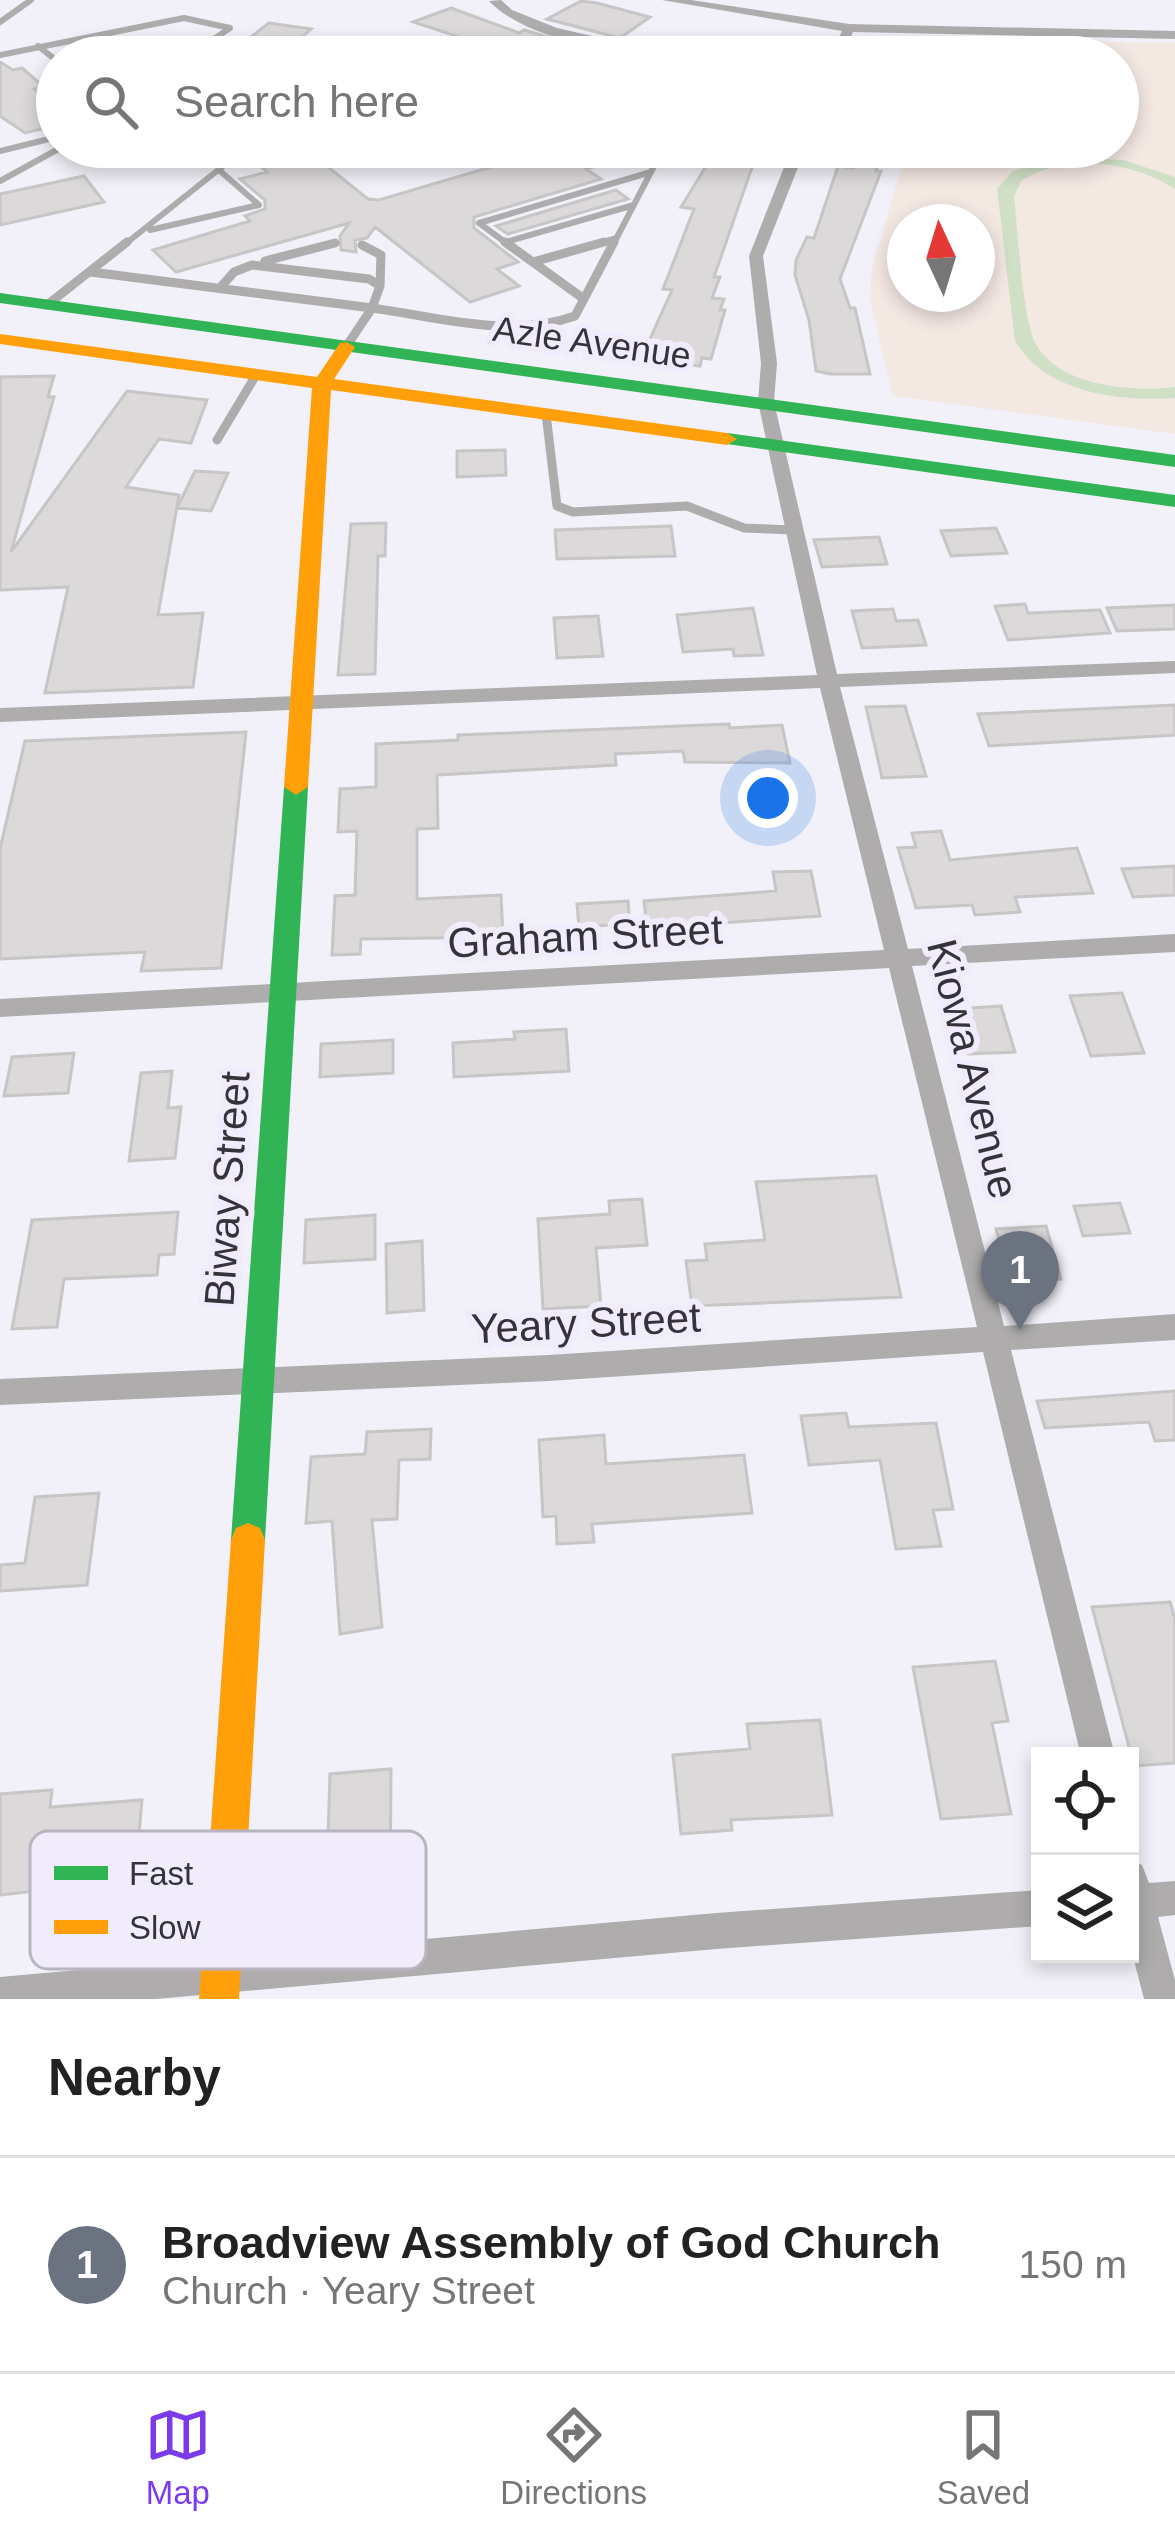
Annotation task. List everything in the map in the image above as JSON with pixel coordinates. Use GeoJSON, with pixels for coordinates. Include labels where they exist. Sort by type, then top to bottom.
{"type":"FeatureCollection","features":[{"type":"Feature","properties":{"kind":"main road","name":"Azle Avenue"},"geometry":{"type":"LineString","coordinates":[[0,298],[1175,461]]}},
{"type":"Feature","properties":{"kind":"main road"},"geometry":{"type":"LineString","coordinates":[[86,352],[117,315]]}},
{"type":"Feature","properties":{"kind":"main road","name":"Azle Avenue"},"geometry":{"type":"LineString","coordinates":[[0,339],[1175,501]]}},
{"type":"Feature","properties":{"kind":"main road"},"geometry":{"type":"LineString","coordinates":[[322,384],[346,346]]}},
{"type":"Feature","properties":{"kind":"main road","name":"Biway Street"},"geometry":{"type":"LineString","coordinates":[[229,1831],[322,384]]}},
{"type":"Feature","properties":{"kind":"street"},"geometry":{"type":"LineString","coordinates":[[668,0],[849,28],[1175,35]]}},
{"type":"Feature","properties":{"kind":"street"},"geometry":{"type":"LineString","coordinates":[[495,1],[504,12],[588,36]]}},
{"type":"Feature","properties":{"kind":"street"},"geometry":{"type":"LineString","coordinates":[[845,36],[849,28]]}},
{"type":"Feature","properties":{"kind":"street","name":"Kiowa Avenue"},"geometry":{"type":"LineString","coordinates":[[791,168],[756,256],[769,363],[766,402],[829,682],[1096,1747]]}},
{"type":"Feature","properties":{"kind":"street"},"geometry":{"type":"LineString","coordinates":[[0,715],[1175,667]]}},
{"type":"Feature","properties":{"kind":"street","name":"Graham Street"},"geometry":{"type":"LineString","coordinates":[[0,1008],[1175,943]]}},
{"type":"Feature","properties":{"kind":"street","name":"Yeary Street"},"geometry":{"type":"LineString","coordinates":[[0,1392],[994,1341],[1175,1327]]}},
{"type":"Feature","properties":{"kind":"street"},"geometry":{"type":"LineString","coordinates":[[1139,1895],[1175,1898]]}},
{"type":"Feature","properties":{"kind":"street"},"geometry":{"type":"LineString","coordinates":[[426,1964],[716,1931],[1031,1910]]}},
{"type":"Feature","properties":{"kind":"street"},"geometry":{"type":"LineString","coordinates":[[1139,1918],[1162,1999]]}},
{"type":"Feature","properties":{"kind":"street"},"geometry":{"type":"LineString","coordinates":[[0,1995],[219,1987],[379,1969]]}},
{"type":"Feature","properties":{"kind":"lane"},"geometry":{"type":"LineString","coordinates":[[0,22],[31,0]]}},
{"type":"Feature","properties":{"kind":"lane"},"geometry":{"type":"LineString","coordinates":[[90,36],[184,18],[230,28],[218,36]]}},
{"type":"Feature","properties":{"kind":"lane"},"geometry":{"type":"LineString","coordinates":[[0,55],[36,46]]}},
{"type":"Feature","properties":{"kind":"lane"},"geometry":{"type":"LineString","coordinates":[[0,151],[36,142]]}},
{"type":"Feature","properties":{"kind":"lane"},"geometry":{"type":"LineString","coordinates":[[0,181],[36,161]]}},
{"type":"Feature","properties":{"kind":"lane"},"geometry":{"type":"LineString","coordinates":[[47,304],[221,168]]}},
{"type":"Feature","properties":{"kind":"lane"},"geometry":{"type":"LineString","coordinates":[[92,272],[521,326],[558,325],[575,316],[653,168]]}},
{"type":"Feature","properties":{"kind":"lane"},"geometry":{"type":"LineString","coordinates":[[142,232],[259,205],[219,170]]}},
{"type":"Feature","properties":{"kind":"lane"},"geometry":{"type":"LineString","coordinates":[[584,299],[479,223],[651,172]]}},
{"type":"Feature","properties":{"kind":"lane"},"geometry":{"type":"LineString","coordinates":[[506,242],[634,205]]}},
{"type":"Feature","properties":{"kind":"lane"},"geometry":{"type":"LineString","coordinates":[[533,262],[616,238]]}},
{"type":"Feature","properties":{"kind":"lane"},"geometry":{"type":"LineString","coordinates":[[220,289],[234,272],[335,243]]}},
{"type":"Feature","properties":{"kind":"lane"},"geometry":{"type":"LineString","coordinates":[[346,346],[372,308],[380,286],[381,255],[362,245]]}},
{"type":"Feature","properties":{"kind":"lane"},"geometry":{"type":"LineString","coordinates":[[252,265],[370,279],[380,286]]}},
{"type":"Feature","properties":{"kind":"lane"},"geometry":{"type":"LineString","coordinates":[[218,440],[256,375]]}},
{"type":"Feature","properties":{"kind":"lane"},"geometry":{"type":"LineString","coordinates":[[546,414],[557,506],[573,512],[687,506],[744,528],[794,530]]}},
{"type":"Feature","properties":{"kind":"shaded area"},"geometry":{"type":"Polygon","coordinates":[[[1139,42],[1175,43],[1175,434],[893,396],[870,301],[872,266],[887,216],[887,312],[995,312],[995,204],[891,204],[902,168],[1139,168],[1139,42]]]}},
{"type":"Feature","properties":{"kind":"green space"},"geometry":{"type":"Polygon","coordinates":[[[1139,165],[1175,177],[1175,189],[1158,179],[1123,168],[1139,165]]]}},
{"type":"Feature","properties":{"kind":"green space"},"geometry":{"type":"Polygon","coordinates":[[[1051,168],[1021,181],[1014,197],[1028,317],[1037,346],[1048,360],[1081,378],[1119,387],[1175,387],[1175,398],[1109,395],[1065,383],[1028,359],[1015,341],[997,189],[1013,171],[1051,168]]]}},
{"type":"Feature","properties":{"kind":"building"},"geometry":{"type":"Polygon","coordinates":[[[581,1],[650,17],[623,36],[547,19],[581,1]]]}},
{"type":"Feature","properties":{"kind":"building"},"geometry":{"type":"Polygon","coordinates":[[[451,8],[519,33],[544,36],[456,36],[413,22],[451,8]]]}},
{"type":"Feature","properties":{"kind":"building"},"geometry":{"type":"Polygon","coordinates":[[[269,23],[311,29],[303,36],[252,36],[269,23]]]}},
{"type":"Feature","properties":{"kind":"building"},"geometry":{"type":"Polygon","coordinates":[[[0,62],[13,70],[22,68],[36,80],[36,130],[25,133],[0,116],[0,62]]]}},
{"type":"Feature","properties":{"kind":"building"},"geometry":{"type":"Polygon","coordinates":[[[262,168],[329,168],[368,199],[379,200],[488,168],[589,168],[601,179],[474,217],[474,228],[518,262],[497,269],[519,286],[470,302],[375,227],[367,238],[355,240],[356,252],[341,250],[340,236],[349,223],[176,272],[153,250],[250,221],[245,216],[265,209],[265,200],[240,179],[267,172],[262,168]]]}},
{"type":"Feature","properties":{"kind":"building"},"geometry":{"type":"Polygon","coordinates":[[[705,168],[752,168],[714,277],[720,277],[712,298],[724,299],[720,310],[725,310],[711,359],[702,358],[700,366],[665,362],[668,352],[645,350],[672,290],[663,289],[694,209],[681,207],[705,168]]]}},
{"type":"Feature","properties":{"kind":"building"},"geometry":{"type":"Polygon","coordinates":[[[837,168],[881,171],[840,279],[850,308],[855,308],[870,374],[816,371],[809,320],[795,275],[807,237],[814,238],[837,168]]]}},
{"type":"Feature","properties":{"kind":"building"},"geometry":{"type":"Polygon","coordinates":[[[84,176],[104,202],[0,225],[0,194],[84,176]]]}},
{"type":"Feature","properties":{"kind":"building"},"geometry":{"type":"Polygon","coordinates":[[[616,190],[628,199],[508,234],[496,226],[616,190]]]}},
{"type":"Feature","properties":{"kind":"building"},"geometry":{"type":"Polygon","coordinates":[[[54,376],[48,397],[54,397],[11,552],[127,391],[207,400],[191,443],[159,439],[126,487],[179,495],[158,615],[203,613],[193,687],[45,693],[68,587],[0,590],[0,377],[54,376]]]}},
{"type":"Feature","properties":{"kind":"building"},"geometry":{"type":"Polygon","coordinates":[[[505,450],[506,475],[457,477],[457,451],[505,450]]]}},
{"type":"Feature","properties":{"kind":"building"},"geometry":{"type":"Polygon","coordinates":[[[195,471],[228,473],[211,511],[177,508],[195,471]]]}},
{"type":"Feature","properties":{"kind":"building"},"geometry":{"type":"Polygon","coordinates":[[[386,523],[385,556],[378,556],[375,674],[338,675],[351,524],[386,523]]]}},
{"type":"Feature","properties":{"kind":"building"},"geometry":{"type":"Polygon","coordinates":[[[671,526],[675,556],[557,559],[555,530],[671,526]]]}},
{"type":"Feature","properties":{"kind":"building"},"geometry":{"type":"Polygon","coordinates":[[[996,528],[1007,553],[951,556],[941,531],[996,528]]]}},
{"type":"Feature","properties":{"kind":"building"},"geometry":{"type":"Polygon","coordinates":[[[879,537],[887,564],[822,567],[814,540],[879,537]]]}},
{"type":"Feature","properties":{"kind":"building"},"geometry":{"type":"Polygon","coordinates":[[[1025,604],[1028,613],[1100,610],[1110,633],[1008,640],[995,606],[1025,604]]]}},
{"type":"Feature","properties":{"kind":"building"},"geometry":{"type":"Polygon","coordinates":[[[1175,605],[1175,629],[1117,631],[1107,608],[1175,605]]]}},
{"type":"Feature","properties":{"kind":"building"},"geometry":{"type":"Polygon","coordinates":[[[753,608],[763,655],[734,656],[733,649],[683,652],[677,615],[753,608]]]}},
{"type":"Feature","properties":{"kind":"building"},"geometry":{"type":"Polygon","coordinates":[[[893,609],[896,621],[918,620],[926,645],[862,648],[852,611],[893,609]]]}},
{"type":"Feature","properties":{"kind":"building"},"geometry":{"type":"Polygon","coordinates":[[[598,616],[603,656],[557,658],[554,618],[598,616]]]}},
{"type":"Feature","properties":{"kind":"building"},"geometry":{"type":"Polygon","coordinates":[[[1175,705],[1175,735],[989,746],[978,714],[1175,705]]]}},
{"type":"Feature","properties":{"kind":"building"},"geometry":{"type":"Polygon","coordinates":[[[905,706],[926,776],[882,778],[866,707],[905,706]]]}},
{"type":"Feature","properties":{"kind":"building"},"geometry":{"type":"Polygon","coordinates":[[[729,724],[730,728],[782,725],[790,763],[685,762],[683,751],[615,754],[616,765],[437,775],[438,828],[417,829],[417,899],[501,895],[503,937],[361,939],[360,954],[332,955],[335,896],[355,895],[357,831],[338,832],[340,789],[376,787],[376,744],[458,740],[458,735],[729,724]]]}},
{"type":"Feature","properties":{"kind":"building"},"geometry":{"type":"Polygon","coordinates":[[[246,732],[221,968],[141,971],[145,952],[0,959],[0,849],[25,741],[246,732]]]}},
{"type":"Feature","properties":{"kind":"building"},"geometry":{"type":"Polygon","coordinates":[[[941,831],[950,860],[1077,848],[1093,893],[1015,897],[1020,912],[975,915],[972,905],[916,908],[898,848],[916,847],[912,833],[941,831]]]}},
{"type":"Feature","properties":{"kind":"building"},"geometry":{"type":"Polygon","coordinates":[[[1175,866],[1175,895],[1133,897],[1122,869],[1175,866]]]}},
{"type":"Feature","properties":{"kind":"building"},"geometry":{"type":"Polygon","coordinates":[[[811,871],[820,916],[647,928],[644,901],[776,891],[773,872],[811,871]]]}},
{"type":"Feature","properties":{"kind":"building"},"geometry":{"type":"Polygon","coordinates":[[[628,901],[630,924],[579,927],[577,904],[628,901]]]}},
{"type":"Feature","properties":{"kind":"building"},"geometry":{"type":"Polygon","coordinates":[[[1122,993],[1144,1053],[1091,1056],[1070,996],[1122,993]]]}},
{"type":"Feature","properties":{"kind":"building"},"geometry":{"type":"Polygon","coordinates":[[[1001,1006],[1015,1052],[968,1054],[955,1009],[1001,1006]]]}},
{"type":"Feature","properties":{"kind":"building"},"geometry":{"type":"Polygon","coordinates":[[[566,1029],[569,1071],[454,1077],[453,1043],[515,1039],[514,1032],[566,1029]]]}},
{"type":"Feature","properties":{"kind":"building"},"geometry":{"type":"Polygon","coordinates":[[[393,1040],[393,1073],[320,1077],[321,1044],[393,1040]]]}},
{"type":"Feature","properties":{"kind":"building"},"geometry":{"type":"Polygon","coordinates":[[[74,1053],[68,1093],[4,1096],[12,1057],[74,1053]]]}},
{"type":"Feature","properties":{"kind":"building"},"geometry":{"type":"Polygon","coordinates":[[[172,1071],[168,1108],[181,1107],[175,1158],[129,1161],[141,1073],[172,1071]]]}},
{"type":"Feature","properties":{"kind":"building"},"geometry":{"type":"Polygon","coordinates":[[[876,1176],[901,1297],[692,1306],[686,1261],[707,1260],[705,1244],[765,1240],[756,1182],[876,1176]]]}},
{"type":"Feature","properties":{"kind":"building"},"geometry":{"type":"Polygon","coordinates":[[[642,1199],[647,1245],[596,1248],[601,1306],[543,1309],[538,1219],[610,1214],[609,1201],[642,1199]]]}},
{"type":"Feature","properties":{"kind":"building"},"geometry":{"type":"Polygon","coordinates":[[[1120,1203],[1130,1233],[1083,1236],[1074,1206],[1120,1203]]]}},
{"type":"Feature","properties":{"kind":"building"},"geometry":{"type":"Polygon","coordinates":[[[178,1212],[174,1254],[159,1255],[157,1275],[64,1279],[57,1327],[12,1329],[32,1220],[178,1212]]]}},
{"type":"Feature","properties":{"kind":"building"},"geometry":{"type":"Polygon","coordinates":[[[375,1215],[375,1259],[304,1263],[306,1220],[375,1215]]]}},
{"type":"Feature","properties":{"kind":"building"},"geometry":{"type":"Polygon","coordinates":[[[1046,1226],[1061,1279],[1011,1282],[996,1229],[1046,1226]]]}},
{"type":"Feature","properties":{"kind":"building"},"geometry":{"type":"Polygon","coordinates":[[[422,1241],[424,1310],[387,1313],[386,1244],[422,1241]]]}},
{"type":"Feature","properties":{"kind":"building"},"geometry":{"type":"Polygon","coordinates":[[[1175,1391],[1175,1440],[1155,1441],[1149,1422],[1045,1428],[1037,1401],[1175,1391]]]}},
{"type":"Feature","properties":{"kind":"building"},"geometry":{"type":"Polygon","coordinates":[[[846,1413],[849,1427],[936,1423],[953,1509],[933,1510],[941,1546],[896,1549],[880,1460],[809,1465],[801,1416],[846,1413]]]}},
{"type":"Feature","properties":{"kind":"building"},"geometry":{"type":"Polygon","coordinates":[[[431,1429],[430,1459],[399,1460],[397,1519],[372,1520],[382,1627],[340,1634],[332,1521],[306,1523],[311,1457],[365,1454],[367,1432],[431,1429]]]}},
{"type":"Feature","properties":{"kind":"building"},"geometry":{"type":"Polygon","coordinates":[[[604,1435],[606,1464],[744,1455],[752,1513],[592,1524],[594,1542],[557,1544],[556,1516],[543,1517],[539,1440],[604,1435]]]}},
{"type":"Feature","properties":{"kind":"building"},"geometry":{"type":"Polygon","coordinates":[[[99,1493],[87,1585],[0,1591],[0,1565],[25,1563],[35,1497],[99,1493]]]}},
{"type":"Feature","properties":{"kind":"building"},"geometry":{"type":"Polygon","coordinates":[[[1170,1602],[1175,1619],[1175,1763],[1139,1766],[1139,1747],[1129,1747],[1092,1607],[1170,1602]]]}},
{"type":"Feature","properties":{"kind":"building"},"geometry":{"type":"Polygon","coordinates":[[[995,1661],[1008,1721],[992,1723],[1011,1814],[941,1819],[913,1667],[995,1661]]]}},
{"type":"Feature","properties":{"kind":"building"},"geometry":{"type":"Polygon","coordinates":[[[820,1720],[832,1815],[731,1820],[732,1830],[681,1834],[673,1755],[750,1749],[747,1724],[820,1720]]]}},
{"type":"Feature","properties":{"kind":"building"},"geometry":{"type":"Polygon","coordinates":[[[391,1769],[391,1831],[328,1831],[330,1774],[391,1769]]]}},
{"type":"Feature","properties":{"kind":"building"},"geometry":{"type":"Polygon","coordinates":[[[52,1790],[50,1807],[142,1800],[139,1831],[30,1831],[30,1892],[0,1895],[0,1794],[52,1790]]]}},
{"type":"Feature","properties":{"kind":"traffic: fast"},"geometry":{"type":"LineString","coordinates":[[0,298],[1175,461]]}},
{"type":"Feature","properties":{"kind":"traffic: fast"},"geometry":{"type":"LineString","coordinates":[[727,439],[1175,501]]}},
{"type":"Feature","properties":{"kind":"traffic: fast"},"geometry":{"type":"LineString","coordinates":[[248,1540],[296,787]]}},
{"type":"Feature","properties":{"kind":"traffic: slow"},"geometry":{"type":"LineString","coordinates":[[0,339],[727,439]]}},
{"type":"Feature","properties":{"kind":"traffic: slow"},"geometry":{"type":"LineString","coordinates":[[296,787],[322,384],[346,347]]}},
{"type":"Feature","properties":{"kind":"traffic: slow"},"geometry":{"type":"LineString","coordinates":[[230,1831],[248,1540]]}},
{"type":"Feature","properties":{"kind":"traffic: slow"},"geometry":{"type":"LineString","coordinates":[[219,1999],[221,1969]]}},
{"type":"Feature","properties":{"kind":"place","name":"Broadview Assembly of God Church"},"geometry":{"type":"Point","coordinates":[1020,1330]}}]}
